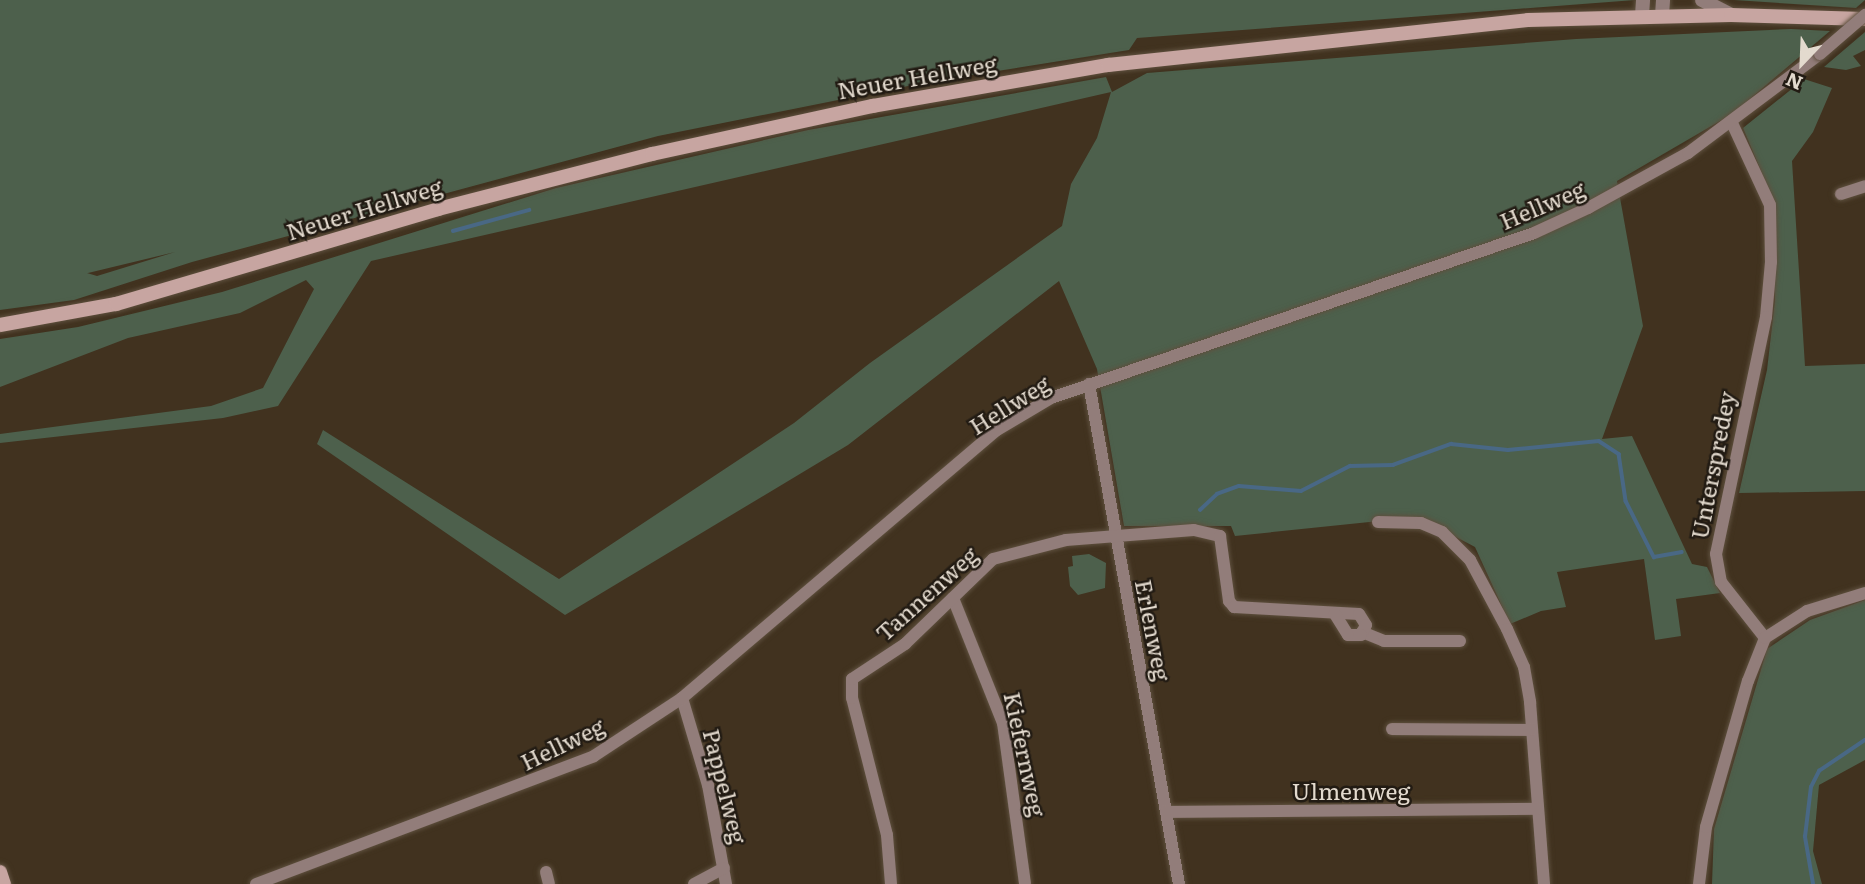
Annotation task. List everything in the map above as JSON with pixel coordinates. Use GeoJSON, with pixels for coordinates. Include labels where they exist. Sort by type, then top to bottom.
{"type":"FeatureCollection","features":[{"type":"Feature","properties":{"kind":"main road","name":"Neuer Hellweg"},"geometry":{"type":"LineString","coordinates":[[0,325],[116,304],[438,209],[652,154],[873,106],[1229,49],[1528,20],[1642,15],[1662,7],[1731,15],[1865,17]]}},
{"type":"Feature","properties":{"kind":"main road"},"geometry":{"type":"LineString","coordinates":[[0,873],[4,884]]}},
{"type":"Feature","properties":{"kind":"street"},"geometry":{"type":"LineString","coordinates":[[1642,15],[1643,0]]}},
{"type":"Feature","properties":{"kind":"street"},"geometry":{"type":"LineString","coordinates":[[1702,0],[1731,15]]}},
{"type":"Feature","properties":{"kind":"street","name":"Hellweg"},"geometry":{"type":"LineString","coordinates":[[264,882],[550,776],[594,757],[682,698],[997,430],[1051,398],[1534,233],[1640,182],[1732,123],[1865,17]]}},
{"type":"Feature","properties":{"kind":"street","name":"Unterspredey"},"geometry":{"type":"LineString","coordinates":[[1732,123],[1770,205],[1771,262],[1766,317],[1716,554],[1721,582],[1765,638]]}},
{"type":"Feature","properties":{"kind":"street"},"geometry":{"type":"LineString","coordinates":[[1841,194],[1865,186]]}},
{"type":"Feature","properties":{"kind":"street","name":"Erlenweg"},"geometry":{"type":"LineString","coordinates":[[1089,384],[1179,884]]}},
{"type":"Feature","properties":{"kind":"street"},"geometry":{"type":"LineString","coordinates":[[1378,522],[1421,523],[1441,532],[1470,560],[1524,667],[1544,884]]}},
{"type":"Feature","properties":{"kind":"street","name":"Tannenweg"},"geometry":{"type":"LineString","coordinates":[[891,884],[887,835],[852,698],[852,679],[905,644],[993,559],[1013,550],[1114,533],[1194,530],[1220,536],[1228,601],[1234,607],[1359,614],[1366,625],[1362,632],[1384,641],[1460,641]]}},
{"type":"Feature","properties":{"kind":"street"},"geometry":{"type":"LineString","coordinates":[[1699,884],[1706,827],[1748,681],[1765,638],[1807,611],[1865,593]]}},
{"type":"Feature","properties":{"kind":"street","name":"Kiefernweg"},"geometry":{"type":"LineString","coordinates":[[953,598],[1003,723],[1025,884]]}},
{"type":"Feature","properties":{"kind":"street","name":"Pappelweg"},"geometry":{"type":"LineString","coordinates":[[682,698],[708,785],[726,884]]}},
{"type":"Feature","properties":{"kind":"street"},"geometry":{"type":"LineString","coordinates":[[1392,729],[1531,730]]}},
{"type":"Feature","properties":{"kind":"street","name":"Ulmenweg"},"geometry":{"type":"LineString","coordinates":[[1166,812],[1537,809]]}},
{"type":"Feature","properties":{"kind":"street"},"geometry":{"type":"LineString","coordinates":[[695,884],[724,868]]}},
{"type":"Feature","properties":{"kind":"green space"},"geometry":{"type":"Polygon","coordinates":[[[0,0],[1635,0],[1137,38],[1129,50],[928,82],[658,136],[192,262],[74,300],[0,310],[0,0]],[[175,252],[87,273],[97,276],[175,252]]]}},
{"type":"Feature","properties":{"kind":"green space"},"geometry":{"type":"Polygon","coordinates":[[[1734,0],[1865,0],[1856,8],[1734,0]]]}},
{"type":"Feature","properties":{"kind":"green space"},"geometry":{"type":"Polygon","coordinates":[[[1791,29],[1830,31],[1732,114],[1617,181],[1643,326],[1602,439],[1632,436],[1692,564],[1707,567],[1720,593],[1676,599],[1681,636],[1655,640],[1644,559],[1557,572],[1566,607],[1541,611],[1510,624],[1475,547],[1418,517],[1235,536],[1231,526],[1124,526],[1097,369],[1059,281],[848,445],[565,615],[317,444],[323,430],[559,579],[794,423],[870,363],[1062,226],[1071,184],[1097,138],[1111,92],[371,261],[278,406],[223,418],[0,443],[0,434],[211,406],[263,388],[314,289],[306,280],[240,313],[128,338],[0,387],[0,339],[78,327],[222,292],[556,188],[808,130],[1106,77],[1112,92],[1147,73],[1576,39],[1791,29]]]}},
{"type":"Feature","properties":{"kind":"green space"},"geometry":{"type":"Polygon","coordinates":[[[1865,32],[1865,50],[1853,56],[1861,66],[1846,70],[1824,67],[1865,32]]]}},
{"type":"Feature","properties":{"kind":"green space"},"geometry":{"type":"Polygon","coordinates":[[[1804,79],[1832,88],[1813,132],[1792,161],[1805,366],[1865,364],[1865,491],[1739,493],[1767,370],[1775,300],[1772,197],[1743,128],[1804,79]]]}},
{"type":"Feature","properties":{"kind":"green space"},"geometry":{"type":"Polygon","coordinates":[[[1089,554],[1106,563],[1105,588],[1078,595],[1070,586],[1068,567],[1073,566],[1072,556],[1089,554]]]}},
{"type":"Feature","properties":{"kind":"green space"},"geometry":{"type":"Polygon","coordinates":[[[1865,600],[1865,760],[1819,785],[1813,851],[1822,884],[1712,884],[1714,829],[1767,649],[1810,620],[1865,600]]]}},
{"type":"Feature","properties":{"kind":"waterway"},"geometry":{"type":"LineString","coordinates":[[453,231],[529,210]]}},
{"type":"Feature","properties":{"kind":"waterway"},"geometry":{"type":"LineString","coordinates":[[1200,510],[1217,494],[1239,486],[1301,491],[1350,466],[1393,465],[1451,444],[1508,450],[1599,441],[1619,454],[1626,501],[1654,557],[1682,552]]}},
{"type":"Feature","properties":{"kind":"waterway"},"geometry":{"type":"LineString","coordinates":[[1813,884],[1805,837],[1811,787],[1819,771],[1865,740]]}}]}
